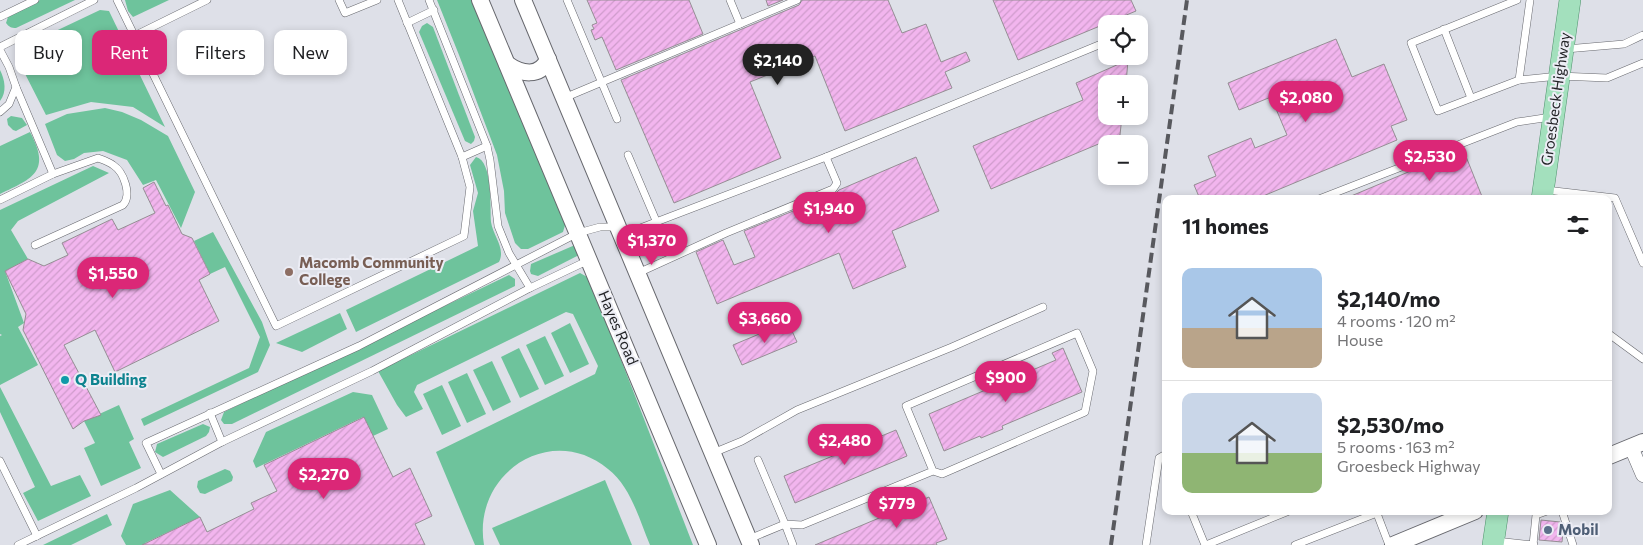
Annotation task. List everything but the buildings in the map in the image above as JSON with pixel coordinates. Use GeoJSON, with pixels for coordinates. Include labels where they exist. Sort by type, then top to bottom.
{"type":"FeatureCollection","features":[{"type":"Feature","properties":{"kind":"main road","name":"Groesbeck Highway"},"geometry":{"type":"LineString","coordinates":[[1542,194],[1570,0]]}},
{"type":"Feature","properties":{"kind":"main road"},"geometry":{"type":"LineString","coordinates":[[1493,543],[1497,515]]}},
{"type":"Feature","properties":{"kind":"street","name":"Hayes Road"},"geometry":{"type":"LineString","coordinates":[[480,0],[708,545]]}},
{"type":"Feature","properties":{"kind":"street"},"geometry":{"type":"LineString","coordinates":[[523,0],[749,542]]}},
{"type":"Feature","properties":{"kind":"street"},"geometry":{"type":"LineString","coordinates":[[507,64],[524,73],[532,73],[542,67],[548,59]]}},
{"type":"Feature","properties":{"kind":"street"},"geometry":{"type":"LineString","coordinates":[[1612,455],[1637,444],[1643,475]]}},
{"type":"Feature","properties":{"kind":"street"},"geometry":{"type":"LineString","coordinates":[[1391,545],[1465,515]]}},
{"type":"Feature","properties":{"kind":"lane"},"geometry":{"type":"LineString","coordinates":[[0,17],[35,0]]}},
{"type":"Feature","properties":{"kind":"lane"},"geometry":{"type":"LineString","coordinates":[[53,174],[0,49],[94,0]]}},
{"type":"Feature","properties":{"kind":"lane"},"geometry":{"type":"LineString","coordinates":[[117,0],[131,30]]}},
{"type":"Feature","properties":{"kind":"lane"},"geometry":{"type":"LineString","coordinates":[[146,30],[207,0]]}},
{"type":"Feature","properties":{"kind":"lane"},"geometry":{"type":"LineString","coordinates":[[338,0],[345,13],[377,0]]}},
{"type":"Feature","properties":{"kind":"lane"},"geometry":{"type":"LineString","coordinates":[[153,75],[276,326],[464,236],[470,187],[462,157],[398,0]]}},
{"type":"Feature","properties":{"kind":"lane"},"geometry":{"type":"LineString","coordinates":[[430,0],[487,146],[498,226],[509,253],[530,288]]}},
{"type":"Feature","properties":{"kind":"lane"},"geometry":{"type":"LineString","coordinates":[[567,0],[617,119]]}},
{"type":"Feature","properties":{"kind":"lane"},"geometry":{"type":"LineString","coordinates":[[730,0],[740,24]]}},
{"type":"Feature","properties":{"kind":"lane"},"geometry":{"type":"LineString","coordinates":[[564,98],[797,0]]}},
{"type":"Feature","properties":{"kind":"lane"},"geometry":{"type":"LineString","coordinates":[[1516,0],[1411,43],[1438,111],[1518,80],[1559,76],[1607,78],[1643,62]]}},
{"type":"Feature","properties":{"kind":"lane"},"geometry":{"type":"LineString","coordinates":[[1518,80],[1530,0]]}},
{"type":"Feature","properties":{"kind":"lane"},"geometry":{"type":"LineString","coordinates":[[407,23],[434,10]]}},
{"type":"Feature","properties":{"kind":"lane"},"geometry":{"type":"LineString","coordinates":[[1444,29],[1471,98]]}},
{"type":"Feature","properties":{"kind":"lane"},"geometry":{"type":"LineString","coordinates":[[1563,49],[1624,44],[1643,36]]}},
{"type":"Feature","properties":{"kind":"lane"},"geometry":{"type":"LineString","coordinates":[[160,474],[146,443],[210,413],[262,392],[359,346],[578,233],[605,226],[620,232],[657,222],[826,157],[1098,45]]}},
{"type":"Feature","properties":{"kind":"lane"},"geometry":{"type":"LineString","coordinates":[[0,112],[8,104],[16,87]]}},
{"type":"Feature","properties":{"kind":"lane"},"geometry":{"type":"LineString","coordinates":[[1329,195],[1517,122],[1553,117]]}},
{"type":"Feature","properties":{"kind":"lane"},"geometry":{"type":"LineString","coordinates":[[462,157],[487,146]]}},
{"type":"Feature","properties":{"kind":"lane"},"geometry":{"type":"LineString","coordinates":[[628,155],[657,222]]}},
{"type":"Feature","properties":{"kind":"lane"},"geometry":{"type":"LineString","coordinates":[[637,273],[726,233],[833,189],[837,183],[826,157]]}},
{"type":"Feature","properties":{"kind":"lane"},"geometry":{"type":"LineString","coordinates":[[0,200],[53,174],[98,158],[113,165],[120,172],[128,194],[127,201],[123,205],[35,245]]}},
{"type":"Feature","properties":{"kind":"lane"},"geometry":{"type":"LineString","coordinates":[[1542,194],[1560,195]]}},
{"type":"Feature","properties":{"kind":"lane"},"geometry":{"type":"LineString","coordinates":[[1612,198],[1616,198],[1643,264]]}},
{"type":"Feature","properties":{"kind":"lane"},"geometry":{"type":"LineString","coordinates":[[18,545],[26,543],[136,488],[222,442],[372,372],[530,288],[590,260]]}},
{"type":"Feature","properties":{"kind":"lane"},"geometry":{"type":"LineString","coordinates":[[712,453],[742,441],[797,410],[952,347],[1043,307]]}},
{"type":"Feature","properties":{"kind":"lane"},"geometry":{"type":"LineString","coordinates":[[749,542],[785,524],[802,525],[933,471],[942,474],[1085,412],[1093,371],[1077,333],[906,406],[933,471]]}},
{"type":"Feature","properties":{"kind":"lane"},"geometry":{"type":"LineString","coordinates":[[1612,336],[1643,359]]}},
{"type":"Feature","properties":{"kind":"lane"},"geometry":{"type":"LineString","coordinates":[[210,413],[222,442]]}},
{"type":"Feature","properties":{"kind":"lane"},"geometry":{"type":"LineString","coordinates":[[1146,545],[1159,458],[1162,456]]}},
{"type":"Feature","properties":{"kind":"lane"},"geometry":{"type":"LineString","coordinates":[[758,460],[794,545]]}},
{"type":"Feature","properties":{"kind":"lane"},"geometry":{"type":"LineString","coordinates":[[0,461],[37,536]]}},
{"type":"Feature","properties":{"kind":"lane"},"geometry":{"type":"LineString","coordinates":[[1192,515],[1206,545],[1279,515]]}},
{"type":"Feature","properties":{"kind":"lane"},"geometry":{"type":"LineString","coordinates":[[1295,545],[1370,515]]}},
{"type":"Feature","properties":{"kind":"lane"},"geometry":{"type":"LineString","coordinates":[[1379,515],[1391,545]]}},
{"type":"Feature","properties":{"kind":"lane"},"geometry":{"type":"LineString","coordinates":[[1493,543],[1533,545],[1536,515]]}},
{"type":"Feature","properties":{"kind":"lane"},"geometry":{"type":"LineString","coordinates":[[1563,515],[1573,545]]}},
{"type":"Feature","properties":{"kind":"green space"},"geometry":{"type":"Polygon","coordinates":[[[40,0],[75,0],[16,28],[10,27],[6,23],[9,14],[40,0]]]}},
{"type":"Feature","properties":{"kind":"green space"},"geometry":{"type":"Polygon","coordinates":[[[125,0],[169,0],[133,17],[128,11],[125,0]]]}},
{"type":"Feature","properties":{"kind":"green space"},"geometry":{"type":"Polygon","coordinates":[[[437,0],[473,0],[566,222],[563,232],[528,249],[521,249],[515,243],[505,213],[504,191],[497,155],[437,0]]]}},
{"type":"Feature","properties":{"kind":"green space"},"geometry":{"type":"Polygon","coordinates":[[[100,10],[109,11],[118,30],[92,30],[92,75],[140,75],[165,127],[133,107],[91,102],[46,115],[26,75],[82,75],[82,30],[58,30],[100,10]]]}},
{"type":"Feature","properties":{"kind":"green space"},"geometry":{"type":"Polygon","coordinates":[[[427,23],[433,27],[475,137],[471,144],[465,141],[419,32],[422,26],[427,23]]]}},
{"type":"Feature","properties":{"kind":"green space"},"geometry":{"type":"Polygon","coordinates":[[[0,70],[3,78],[4,94],[0,101],[0,70]]]}},
{"type":"Feature","properties":{"kind":"green space"},"geometry":{"type":"Polygon","coordinates":[[[105,108],[122,112],[141,120],[168,136],[195,192],[181,228],[156,180],[143,185],[127,160],[103,151],[84,153],[74,159],[65,161],[57,155],[45,124],[67,114],[105,108]]]}},
{"type":"Feature","properties":{"kind":"green space"},"geometry":{"type":"Polygon","coordinates":[[[11,116],[22,118],[27,125],[16,131],[13,130],[8,125],[7,119],[11,116]]]}},
{"type":"Feature","properties":{"kind":"green space"},"geometry":{"type":"Polygon","coordinates":[[[30,132],[39,156],[39,165],[36,172],[22,183],[0,194],[0,146],[30,132]]]}},
{"type":"Feature","properties":{"kind":"green space"},"geometry":{"type":"Polygon","coordinates":[[[476,157],[481,160],[488,176],[491,222],[501,252],[499,262],[356,332],[346,310],[478,246],[473,211],[478,193],[470,165],[476,157]]]}},
{"type":"Feature","properties":{"kind":"green space"},"geometry":{"type":"Polygon","coordinates":[[[93,166],[109,173],[18,221],[11,230],[28,259],[5,271],[24,323],[18,327],[38,365],[0,385],[0,336],[2,335],[0,334],[0,210],[93,166]]]}},
{"type":"Feature","properties":{"kind":"green space"},"geometry":{"type":"Polygon","coordinates":[[[213,232],[262,322],[270,345],[258,372],[144,426],[141,419],[249,368],[260,337],[225,267],[210,274],[194,241],[213,232]]]}},
{"type":"Feature","properties":{"kind":"green space"},"geometry":{"type":"Polygon","coordinates":[[[575,245],[579,255],[538,276],[531,274],[531,264],[575,245]]]}},
{"type":"Feature","properties":{"kind":"green space"},"geometry":{"type":"Polygon","coordinates":[[[580,273],[589,278],[592,285],[693,545],[650,545],[634,504],[616,476],[586,456],[563,451],[541,453],[520,462],[503,477],[490,496],[484,519],[484,545],[475,545],[436,452],[595,374],[598,366],[573,314],[566,312],[417,385],[414,392],[423,409],[406,417],[378,371],[580,273]]]}},
{"type":"Feature","properties":{"kind":"green space"},"geometry":{"type":"Polygon","coordinates":[[[509,275],[515,279],[515,286],[232,424],[224,424],[221,420],[224,412],[509,275]]]}},
{"type":"Feature","properties":{"kind":"green space"},"geometry":{"type":"Polygon","coordinates":[[[340,313],[347,329],[302,352],[276,343],[340,313]]]}},
{"type":"Feature","properties":{"kind":"green space"},"geometry":{"type":"Polygon","coordinates":[[[570,323],[589,364],[570,373],[551,333],[570,323]]]}},
{"type":"Feature","properties":{"kind":"green space"},"geometry":{"type":"Polygon","coordinates":[[[545,336],[564,376],[545,385],[526,345],[545,336]]]}},
{"type":"Feature","properties":{"kind":"green space"},"geometry":{"type":"Polygon","coordinates":[[[519,348],[539,389],[520,398],[501,357],[519,348]]]}},
{"type":"Feature","properties":{"kind":"green space"},"geometry":{"type":"Polygon","coordinates":[[[492,361],[511,402],[493,411],[473,370],[492,361]]]}},
{"type":"Feature","properties":{"kind":"green space"},"geometry":{"type":"Polygon","coordinates":[[[467,373],[486,414],[467,423],[448,382],[467,373]]]}},
{"type":"Feature","properties":{"kind":"green space"},"geometry":{"type":"Polygon","coordinates":[[[442,385],[461,426],[442,435],[423,394],[442,385]]]}},
{"type":"Feature","properties":{"kind":"green space"},"geometry":{"type":"Polygon","coordinates":[[[0,387],[51,486],[80,475],[91,496],[38,521],[23,493],[35,487],[0,412],[0,387]]]}},
{"type":"Feature","properties":{"kind":"green space"},"geometry":{"type":"Polygon","coordinates":[[[353,392],[372,395],[388,429],[373,436],[363,417],[256,468],[253,461],[266,432],[353,392]]]}},
{"type":"Feature","properties":{"kind":"green space"},"geometry":{"type":"Polygon","coordinates":[[[119,405],[134,439],[129,442],[141,468],[101,486],[84,448],[95,443],[84,421],[119,405]]]}},
{"type":"Feature","properties":{"kind":"green space"},"geometry":{"type":"Polygon","coordinates":[[[203,424],[210,427],[206,436],[163,457],[155,452],[157,444],[203,424]]]}},
{"type":"Feature","properties":{"kind":"green space"},"geometry":{"type":"Polygon","coordinates":[[[225,469],[230,471],[233,477],[232,481],[205,494],[200,493],[197,487],[198,481],[225,469]]]}},
{"type":"Feature","properties":{"kind":"green space"},"geometry":{"type":"Polygon","coordinates":[[[605,480],[632,545],[500,545],[492,528],[605,480]]]}},
{"type":"Feature","properties":{"kind":"green space"},"geometry":{"type":"Polygon","coordinates":[[[170,490],[200,517],[145,543],[145,545],[126,545],[121,536],[133,504],[170,490]]]}},
{"type":"Feature","properties":{"kind":"green space"},"geometry":{"type":"Polygon","coordinates":[[[107,514],[112,525],[71,545],[43,545],[107,514]]]}},
{"type":"Feature","properties":{"kind":"railway"},"geometry":{"type":"LineString","coordinates":[[1111,545],[1187,0]]}},
{"type":"Feature","properties":{"kind":"place","name":"Macomb Community College"},"geometry":{"type":"Point","coordinates":[289,272]}},
{"type":"Feature","properties":{"kind":"place","name":"Q Building"},"geometry":{"type":"Point","coordinates":[65,380]}},
{"type":"Feature","properties":{"kind":"place","name":"Mobil"},"geometry":{"type":"Point","coordinates":[1548,530]}}]}
